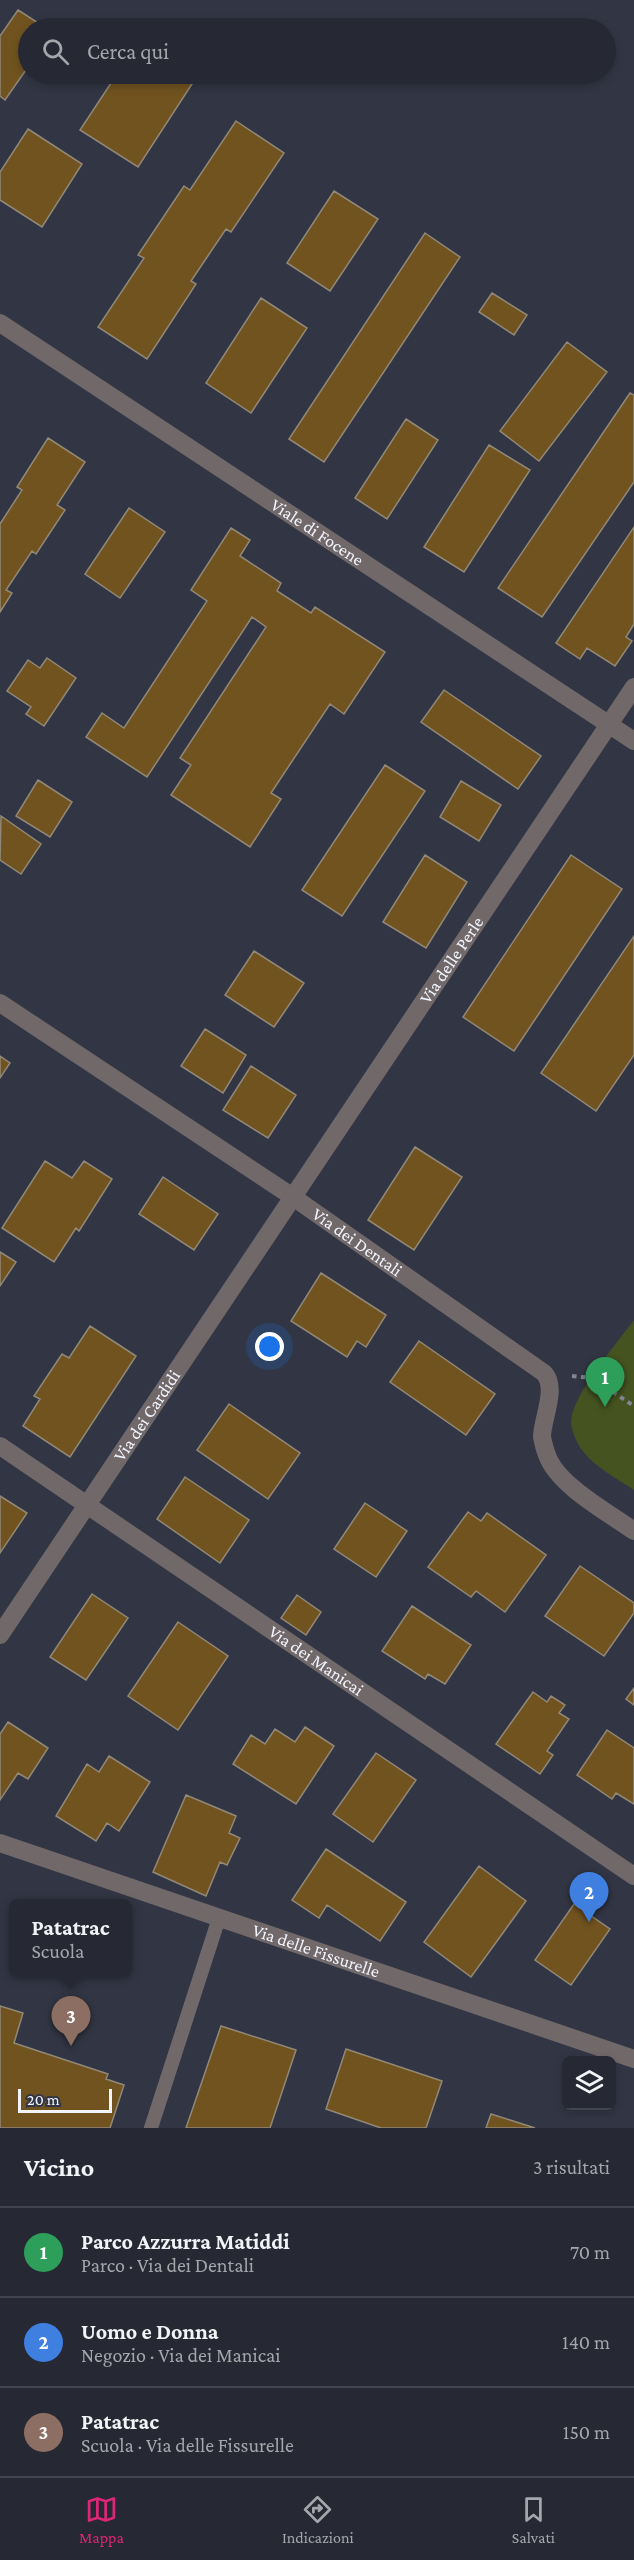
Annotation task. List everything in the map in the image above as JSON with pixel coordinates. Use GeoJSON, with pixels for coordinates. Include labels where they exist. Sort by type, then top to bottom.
{"type":"FeatureCollection","features":[{"type":"Feature","properties":{"kind":"street","name":"Viale di Focene"},"geometry":{"type":"LineString","coordinates":[[0,323],[634,741]]}},
{"type":"Feature","properties":{"kind":"street","name":"Via delle Perle"},"geometry":{"type":"LineString","coordinates":[[293,1197],[634,687]]}},
{"type":"Feature","properties":{"kind":"street","name":"Via dei Dentali"},"geometry":{"type":"LineString","coordinates":[[0,1002],[293,1197],[544,1373]]}},
{"type":"Feature","properties":{"kind":"street","name":"Via dei Cardidi"},"geometry":{"type":"LineString","coordinates":[[0,1635],[293,1197]]}},
{"type":"Feature","properties":{"kind":"street"},"geometry":{"type":"LineString","coordinates":[[544,1373],[549,1385],[542,1437],[547,1457],[561,1476],[579,1492],[634,1532]]}},
{"type":"Feature","properties":{"kind":"street","name":"Via dei Manicai"},"geometry":{"type":"LineString","coordinates":[[0,1446],[634,1876]]}},
{"type":"Feature","properties":{"kind":"street","name":"Via delle Fissurelle"},"geometry":{"type":"LineString","coordinates":[[0,1843],[634,2059]]}},
{"type":"Feature","properties":{"kind":"lane"},"geometry":{"type":"LineString","coordinates":[[151,2128],[219,1918]]}},
{"type":"Feature","properties":{"kind":"path"},"geometry":{"type":"LineString","coordinates":[[544,1373],[592,1378],[634,1406]]}},
{"type":"Feature","properties":{"kind":"green space"},"geometry":{"type":"Polygon","coordinates":[[[634,1320],[634,1490],[598,1466],[585,1454],[575,1438],[571,1421],[579,1397],[587,1383],[634,1320]]]}},
{"type":"Feature","properties":{"kind":"building"},"geometry":{"type":"Polygon","coordinates":[[[18,10],[30,18],[18,18],[18,81],[5,100],[0,96],[0,36],[18,10]]]}},
{"type":"Feature","properties":{"kind":"building"},"geometry":{"type":"Polygon","coordinates":[[[110,84],[192,84],[138,167],[80,130],[110,84]]]}},
{"type":"Feature","properties":{"kind":"building"},"geometry":{"type":"Polygon","coordinates":[[[236,121],[284,153],[231,232],[226,229],[191,281],[196,284],[147,359],[98,327],[144,258],[138,255],[184,186],[190,190],[236,121]]]}},
{"type":"Feature","properties":{"kind":"building"},"geometry":{"type":"Polygon","coordinates":[[[28,129],[82,164],[42,227],[0,200],[0,172],[28,129]]]}},
{"type":"Feature","properties":{"kind":"building"},"geometry":{"type":"Polygon","coordinates":[[[334,191],[378,219],[330,291],[287,263],[334,191]]]}},
{"type":"Feature","properties":{"kind":"building"},"geometry":{"type":"Polygon","coordinates":[[[425,233],[460,257],[324,462],[289,439],[425,233]]]}},
{"type":"Feature","properties":{"kind":"building"},"geometry":{"type":"Polygon","coordinates":[[[492,293],[527,315],[514,335],[479,312],[492,293]]]}},
{"type":"Feature","properties":{"kind":"building"},"geometry":{"type":"Polygon","coordinates":[[[261,298],[307,328],[251,413],[206,383],[261,298]]]}},
{"type":"Feature","properties":{"kind":"building"},"geometry":{"type":"Polygon","coordinates":[[[567,342],[607,372],[539,461],[500,431],[567,342]]]}},
{"type":"Feature","properties":{"kind":"building"},"geometry":{"type":"Polygon","coordinates":[[[630,393],[634,395],[634,482],[542,617],[498,588],[630,393]]]}},
{"type":"Feature","properties":{"kind":"building"},"geometry":{"type":"Polygon","coordinates":[[[406,419],[438,440],[387,519],[355,498],[406,419]]]}},
{"type":"Feature","properties":{"kind":"building"},"geometry":{"type":"Polygon","coordinates":[[[48,438],[85,462],[57,505],[65,510],[36,554],[32,551],[6,590],[12,593],[0,612],[0,524],[22,490],[17,487],[48,438]]]}},
{"type":"Feature","properties":{"kind":"building"},"geometry":{"type":"Polygon","coordinates":[[[489,445],[530,470],[464,572],[424,547],[489,445]]]}},
{"type":"Feature","properties":{"kind":"building"},"geometry":{"type":"Polygon","coordinates":[[[129,508],[165,532],[120,598],[85,574],[129,508]]]}},
{"type":"Feature","properties":{"kind":"building"},"geometry":{"type":"Polygon","coordinates":[[[634,527],[634,624],[626,637],[632,641],[615,666],[587,648],[580,659],[556,643],[634,527]]]}},
{"type":"Feature","properties":{"kind":"building"},"geometry":{"type":"Polygon","coordinates":[[[231,528],[250,540],[240,556],[281,583],[277,591],[311,613],[315,607],[385,652],[344,714],[330,704],[271,793],[281,799],[250,847],[171,795],[191,765],[180,758],[266,627],[252,617],[147,777],[86,737],[102,713],[124,728],[207,601],[191,590],[231,528]]]}},
{"type":"Feature","properties":{"kind":"building"},"geometry":{"type":"Polygon","coordinates":[[[47,658],[76,678],[44,726],[26,714],[31,707],[7,691],[28,660],[40,668],[47,658]]]}},
{"type":"Feature","properties":{"kind":"building"},"geometry":{"type":"Polygon","coordinates":[[[444,690],[541,756],[518,789],[421,722],[444,690]]]}},
{"type":"Feature","properties":{"kind":"building"},"geometry":{"type":"Polygon","coordinates":[[[385,765],[425,791],[342,916],[302,890],[385,765]]]}},
{"type":"Feature","properties":{"kind":"building"},"geometry":{"type":"Polygon","coordinates":[[[38,780],[72,802],[50,837],[16,816],[38,780]]]}},
{"type":"Feature","properties":{"kind":"building"},"geometry":{"type":"Polygon","coordinates":[[[461,781],[501,805],[479,841],[440,817],[461,781]]]}},
{"type":"Feature","properties":{"kind":"building"},"geometry":{"type":"Polygon","coordinates":[[[1,816],[41,844],[21,874],[0,860],[1,816]]]}},
{"type":"Feature","properties":{"kind":"building"},"geometry":{"type":"Polygon","coordinates":[[[425,855],[467,882],[426,948],[383,922],[425,855]]]}},
{"type":"Feature","properties":{"kind":"building"},"geometry":{"type":"Polygon","coordinates":[[[571,855],[622,889],[514,1051],[463,1017],[571,855]]]}},
{"type":"Feature","properties":{"kind":"building"},"geometry":{"type":"Polygon","coordinates":[[[634,936],[634,1055],[596,1111],[541,1073],[634,936]]]}},
{"type":"Feature","properties":{"kind":"building"},"geometry":{"type":"Polygon","coordinates":[[[254,951],[304,983],[274,1027],[225,995],[254,951]]]}},
{"type":"Feature","properties":{"kind":"building"},"geometry":{"type":"Polygon","coordinates":[[[205,1029],[246,1055],[223,1093],[181,1066],[205,1029]]]}},
{"type":"Feature","properties":{"kind":"building"},"geometry":{"type":"Polygon","coordinates":[[[0,1056],[10,1063],[0,1078],[0,1056]]]}},
{"type":"Feature","properties":{"kind":"building"},"geometry":{"type":"Polygon","coordinates":[[[251,1066],[296,1095],[268,1138],[223,1110],[251,1066]]]}},
{"type":"Feature","properties":{"kind":"building"},"geometry":{"type":"Polygon","coordinates":[[[415,1147],[462,1177],[414,1250],[368,1220],[415,1147]]]}},
{"type":"Feature","properties":{"kind":"building"},"geometry":{"type":"Polygon","coordinates":[[[45,1161],[72,1178],[84,1161],[112,1179],[79,1231],[76,1228],[54,1262],[2,1228],[45,1161]]]}},
{"type":"Feature","properties":{"kind":"building"},"geometry":{"type":"Polygon","coordinates":[[[163,1177],[218,1214],[194,1250],[139,1214],[163,1177]]]}},
{"type":"Feature","properties":{"kind":"building"},"geometry":{"type":"Polygon","coordinates":[[[0,1252],[16,1262],[0,1286],[0,1252]]]}},
{"type":"Feature","properties":{"kind":"building"},"geometry":{"type":"Polygon","coordinates":[[[321,1273],[386,1315],[366,1347],[357,1341],[347,1357],[291,1321],[321,1273]]]}},
{"type":"Feature","properties":{"kind":"building"},"geometry":{"type":"Polygon","coordinates":[[[90,1326],[136,1356],[70,1457],[23,1426],[40,1399],[34,1396],[62,1354],[69,1358],[90,1326]]]}},
{"type":"Feature","properties":{"kind":"building"},"geometry":{"type":"Polygon","coordinates":[[[419,1341],[495,1394],[466,1435],[390,1382],[419,1341]]]}},
{"type":"Feature","properties":{"kind":"building"},"geometry":{"type":"Polygon","coordinates":[[[229,1404],[300,1453],[268,1499],[197,1450],[229,1404]]]}},
{"type":"Feature","properties":{"kind":"building"},"geometry":{"type":"Polygon","coordinates":[[[185,1477],[249,1520],[220,1563],[157,1519],[185,1477]]]}},
{"type":"Feature","properties":{"kind":"building"},"geometry":{"type":"Polygon","coordinates":[[[0,1496],[27,1513],[0,1553],[0,1496]]]}},
{"type":"Feature","properties":{"kind":"building"},"geometry":{"type":"Polygon","coordinates":[[[365,1503],[407,1531],[376,1577],[334,1549],[365,1503]]]}},
{"type":"Feature","properties":{"kind":"building"},"geometry":{"type":"Polygon","coordinates":[[[468,1512],[481,1521],[487,1513],[546,1555],[505,1612],[476,1591],[471,1597],[428,1567],[468,1512]]]}},
{"type":"Feature","properties":{"kind":"building"},"geometry":{"type":"Polygon","coordinates":[[[580,1566],[634,1603],[634,1613],[604,1656],[545,1616],[580,1566]]]}},
{"type":"Feature","properties":{"kind":"building"},"geometry":{"type":"Polygon","coordinates":[[[92,1594],[128,1618],[86,1680],[50,1657],[92,1594]]]}},
{"type":"Feature","properties":{"kind":"building"},"geometry":{"type":"Polygon","coordinates":[[[297,1595],[321,1612],[306,1635],[281,1618],[297,1595]]]}},
{"type":"Feature","properties":{"kind":"building"},"geometry":{"type":"Polygon","coordinates":[[[412,1606],[471,1645],[445,1684],[428,1674],[425,1679],[382,1651],[412,1606]]]}},
{"type":"Feature","properties":{"kind":"building"},"geometry":{"type":"Polygon","coordinates":[[[178,1622],[228,1656],[178,1730],[128,1696],[178,1622]]]}},
{"type":"Feature","properties":{"kind":"building"},"geometry":{"type":"Polygon","coordinates":[[[634,1688],[634,1705],[626,1699],[634,1688]]]}},
{"type":"Feature","properties":{"kind":"building"},"geometry":{"type":"Polygon","coordinates":[[[533,1692],[547,1702],[551,1696],[565,1705],[559,1713],[569,1719],[547,1751],[553,1755],[540,1774],[496,1744],[533,1692]]]}},
{"type":"Feature","properties":{"kind":"building"},"geometry":{"type":"Polygon","coordinates":[[[8,1722],[48,1748],[28,1779],[18,1773],[0,1800],[0,1734],[8,1722]]]}},
{"type":"Feature","properties":{"kind":"building"},"geometry":{"type":"Polygon","coordinates":[[[305,1727],[334,1746],[296,1804],[233,1764],[251,1735],[265,1744],[275,1729],[295,1742],[305,1727]]]}},
{"type":"Feature","properties":{"kind":"building"},"geometry":{"type":"Polygon","coordinates":[[[607,1730],[634,1748],[634,1804],[616,1793],[612,1799],[577,1775],[607,1730]]]}},
{"type":"Feature","properties":{"kind":"building"},"geometry":{"type":"Polygon","coordinates":[[[376,1753],[416,1780],[373,1842],[333,1814],[376,1753]]]}},
{"type":"Feature","properties":{"kind":"building"},"geometry":{"type":"Polygon","coordinates":[[[109,1756],[150,1782],[119,1831],[107,1823],[96,1841],[56,1816],[87,1764],[99,1772],[109,1756]]]}},
{"type":"Feature","properties":{"kind":"building"},"geometry":{"type":"Polygon","coordinates":[[[186,1795],[236,1816],[229,1833],[240,1838],[227,1865],[220,1862],[206,1896],[153,1872],[186,1795]]]}},
{"type":"Feature","properties":{"kind":"building"},"geometry":{"type":"Polygon","coordinates":[[[326,1849],[406,1902],[380,1941],[327,1905],[319,1918],[292,1900],[326,1849]]]}},
{"type":"Feature","properties":{"kind":"building"},"geometry":{"type":"Polygon","coordinates":[[[479,1866],[526,1901],[471,1977],[424,1942],[479,1866]]]}},
{"type":"Feature","properties":{"kind":"building"},"geometry":{"type":"Polygon","coordinates":[[[574,1904],[610,1929],[571,1985],[535,1960],[574,1904]]]}},
{"type":"Feature","properties":{"kind":"building"},"geometry":{"type":"Polygon","coordinates":[[[0,2006],[23,2013],[14,2043],[108,2074],[106,2079],[124,2085],[110,2128],[0,2128],[0,2006]]]}},
{"type":"Feature","properties":{"kind":"building"},"geometry":{"type":"Polygon","coordinates":[[[221,2026],[296,2050],[270,2128],[186,2128],[221,2026]]]}},
{"type":"Feature","properties":{"kind":"building"},"geometry":{"type":"Polygon","coordinates":[[[346,2049],[442,2081],[426,2128],[381,2128],[326,2109],[346,2049]]]}},
{"type":"Feature","properties":{"kind":"building"},"geometry":{"type":"Polygon","coordinates":[[[491,2114],[535,2128],[486,2128],[491,2114]]]}},
{"type":"Feature","properties":{"kind":"place","name":"Parco Azzurra Matiddi"},"geometry":{"type":"Point","coordinates":[605,1407]}},
{"type":"Feature","properties":{"kind":"place","name":"Uomo e Donna"},"geometry":{"type":"Point","coordinates":[589,1922]}},
{"type":"Feature","properties":{"kind":"place","name":"Patatrac"},"geometry":{"type":"Point","coordinates":[71,2046]}}]}
